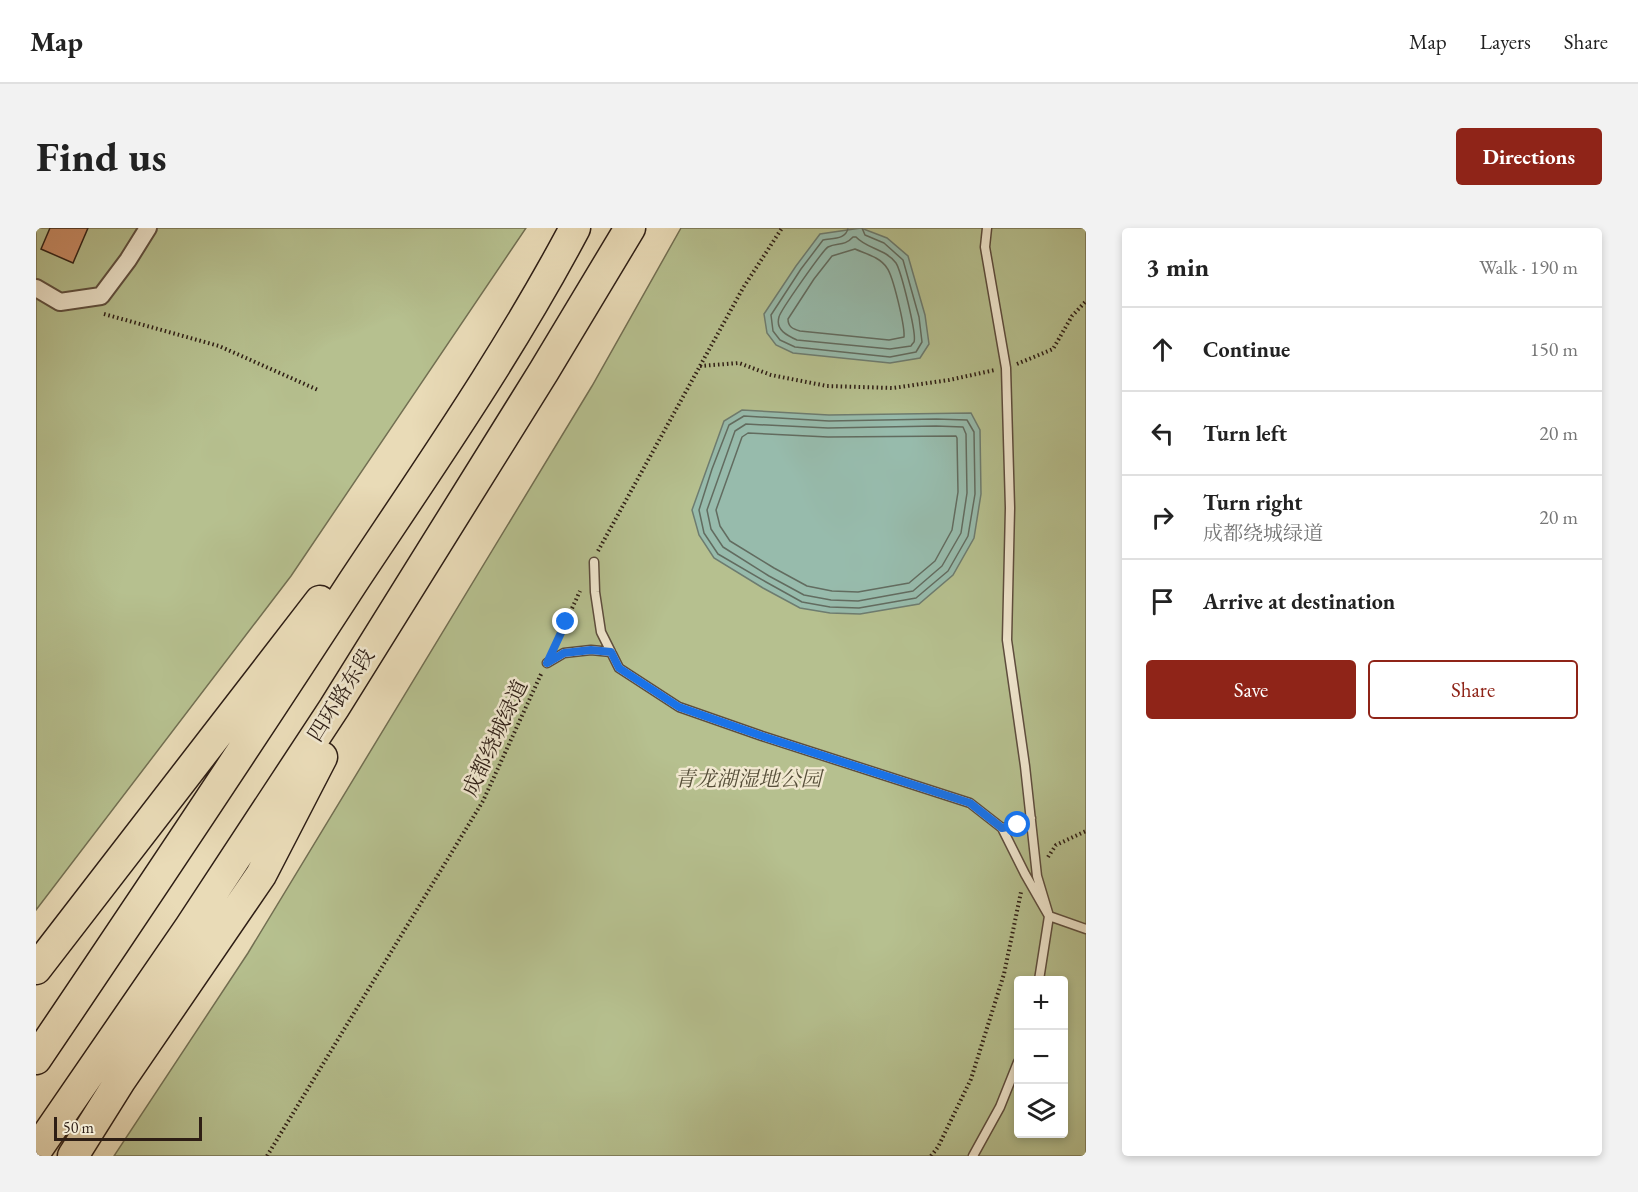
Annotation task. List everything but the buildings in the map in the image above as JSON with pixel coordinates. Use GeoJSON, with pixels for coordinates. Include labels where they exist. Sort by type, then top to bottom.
{"type":"FeatureCollection","features":[{"type":"Feature","properties":{"kind":"highway"},"geometry":{"type":"LineString","coordinates":[[36,1059],[156,883],[468,408],[553,270],[575,228]]}},
{"type":"Feature","properties":{"kind":"highway","name":"四环路东段"},"geometry":{"type":"LineString","coordinates":[[36,1151],[190,927],[334,708],[544,371],[630,228]]}},
{"type":"Feature","properties":{"kind":"highway"},"geometry":{"type":"LineString","coordinates":[[36,969],[468,408]]}},
{"type":"Feature","properties":{"kind":"highway"},"geometry":{"type":"LineString","coordinates":[[73,1156],[127,1072],[261,875],[407,591]]}},
{"type":"Feature","properties":{"kind":"street"},"geometry":{"type":"LineString","coordinates":[[36,288],[60,302],[101,296],[148,228]]}},
{"type":"Feature","properties":{"kind":"lane"},"geometry":{"type":"LineString","coordinates":[[987,228],[985,248],[1006,368],[1010,508],[1007,640],[1025,766],[1037,876],[1049,916],[1040,976]]}},
{"type":"Feature","properties":{"kind":"lane"},"geometry":{"type":"LineString","coordinates":[[594,561],[595,592],[601,632],[619,668],[679,707],[970,803],[1002,828],[1049,916],[1086,929]]}},
{"type":"Feature","properties":{"kind":"lane"},"geometry":{"type":"LineString","coordinates":[[547,663],[564,653],[591,650],[611,652]]}},
{"type":"Feature","properties":{"kind":"lane"},"geometry":{"type":"LineString","coordinates":[[1002,828],[1018,825],[1031,818]]}},
{"type":"Feature","properties":{"kind":"lane"},"geometry":{"type":"LineString","coordinates":[[972,1156],[1000,1107],[1014,1072]]}},
{"type":"Feature","properties":{"kind":"path","name":"成都绕城绿道"},"geometry":{"type":"LineString","coordinates":[[267,1156],[483,801],[610,528],[743,288],[782,228]]}},
{"type":"Feature","properties":{"kind":"path"},"geometry":{"type":"LineString","coordinates":[[700,366],[740,363],[771,375],[827,387],[893,388],[949,380],[1006,368],[1053,349],[1072,316],[1086,301]]}},
{"type":"Feature","properties":{"kind":"path"},"geometry":{"type":"LineString","coordinates":[[60,302],[219,346],[318,390]]}},
{"type":"Feature","properties":{"kind":"path"},"geometry":{"type":"LineString","coordinates":[[1037,876],[1056,845],[1086,831]]}},
{"type":"Feature","properties":{"kind":"path"},"geometry":{"type":"LineString","coordinates":[[931,1156],[938,1147],[971,1079],[1004,974],[1025,874]]}},
{"type":"Feature","properties":{"kind":"green space"},"geometry":{"type":"Polygon","coordinates":[[[36,228],[526,228],[291,576],[36,910],[36,228]]]}},
{"type":"Feature","properties":{"kind":"green space","name":"青龙湖湿地公园"},"geometry":{"type":"Polygon","coordinates":[[[681,228],[1086,228],[1086,1156],[114,1156],[248,953],[592,386],[681,228]]]}},
{"type":"Feature","properties":{"kind":"water"},"geometry":{"type":"Polygon","coordinates":[[[861,228],[887,238],[908,256],[925,315],[929,344],[920,358],[890,363],[793,353],[776,345],[767,333],[764,314],[796,266],[820,234],[861,228]]]}},
{"type":"Feature","properties":{"kind":"water"},"geometry":{"type":"Polygon","coordinates":[[[742,410],[829,415],[971,413],[980,430],[981,494],[974,538],[953,575],[919,604],[860,614],[830,613],[800,608],[714,558],[699,535],[692,510],[724,421],[742,410]]]}},
{"type":"Feature","properties":{"kind":"route"},"geometry":{"type":"LineString","coordinates":[[566,622],[547,663],[564,653],[591,650],[611,652],[619,668],[679,707],[970,803],[1002,828],[1018,825]]}}]}
